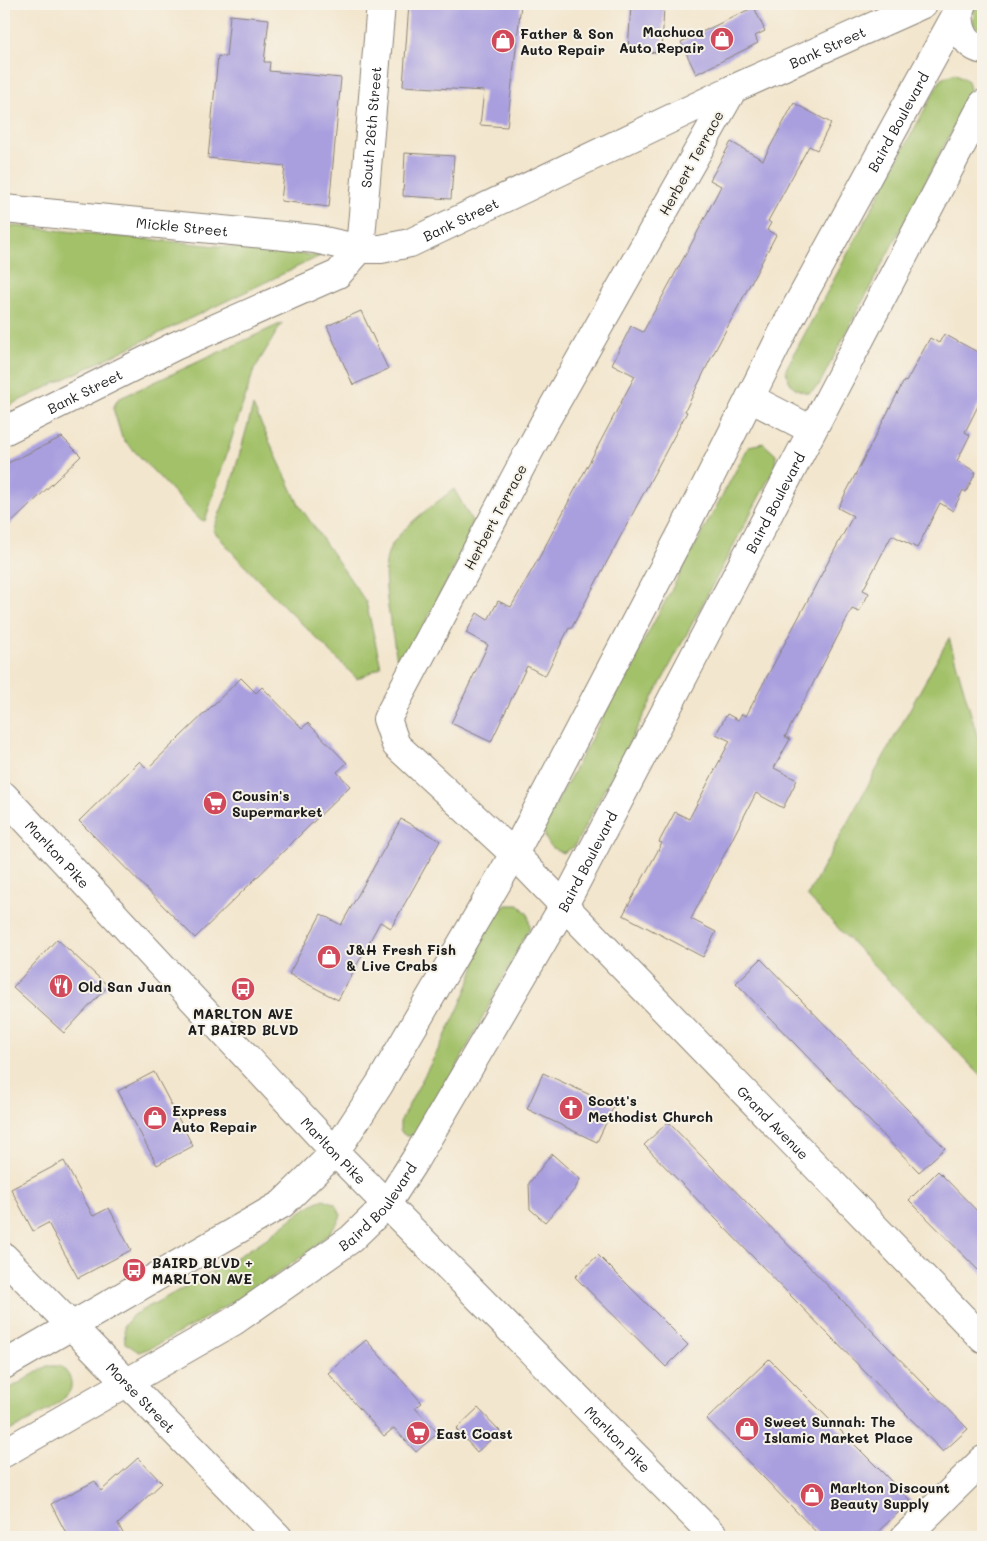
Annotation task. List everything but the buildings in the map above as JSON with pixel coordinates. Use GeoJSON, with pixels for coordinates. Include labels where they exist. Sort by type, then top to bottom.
{"type":"FeatureCollection","features":[{"type":"Feature","properties":{"kind":"main road","name":"South 26th Street"},"geometry":{"type":"LineString","coordinates":[[360,249],[381,4]]}},
{"type":"Feature","properties":{"kind":"main road","name":"Bank Street"},"geometry":{"type":"LineString","coordinates":[[4,432],[176,346],[338,274],[360,249],[380,249],[410,243],[733,89],[923,4]]}},
{"type":"Feature","properties":{"kind":"main road","name":"Baird Boulevard"},"geometry":{"type":"LineString","coordinates":[[957,5],[959,26],[963,35],[970,43],[983,50]]}},
{"type":"Feature","properties":{"kind":"main road","name":"Baird Boulevard"},"geometry":{"type":"LineString","coordinates":[[4,1365],[282,1204],[335,1152],[379,1085],[514,854],[686,525],[786,326],[957,5]]}},
{"type":"Feature","properties":{"kind":"main road","name":"Herbert Terrace"},"geometry":{"type":"LineString","coordinates":[[563,907],[514,854],[396,744],[387,719],[544,425],[733,89]]}},
{"type":"Feature","properties":{"kind":"main road","name":"Baird Boulevard"},"geometry":{"type":"LineString","coordinates":[[4,1453],[234,1321],[351,1239],[386,1204],[415,1160],[563,907],[983,104]]}},
{"type":"Feature","properties":{"kind":"main road","name":"Mickle Street"},"geometry":{"type":"LineString","coordinates":[[4,209],[315,239],[360,249]]}},
{"type":"Feature","properties":{"kind":"main road"},"geometry":{"type":"LineString","coordinates":[[750,398],[812,430]]}},
{"type":"Feature","properties":{"kind":"main road","name":"Marlton Pike"},"geometry":{"type":"LineString","coordinates":[[4,796],[335,1152],[715,1537]]}},
{"type":"Feature","properties":{"kind":"main road","name":"Grand Avenue"},"geometry":{"type":"LineString","coordinates":[[563,907],[685,1029],[983,1339]]}},
{"type":"Feature","properties":{"kind":"main road","name":"Morse Street"},"geometry":{"type":"LineString","coordinates":[[4,1257],[278,1537]]}},
{"type":"Feature","properties":{"kind":"main road"},"geometry":{"type":"LineString","coordinates":[[904,1537],[983,1460]]}},
{"type":"Feature","properties":{"kind":"green space"},"geometry":{"type":"Polygon","coordinates":[[[980,4],[983,4],[983,35],[973,23],[974,10],[980,4]]]}},
{"type":"Feature","properties":{"kind":"green space"},"geometry":{"type":"Polygon","coordinates":[[[955,73],[968,81],[971,94],[819,385],[809,393],[799,390],[790,383],[786,369],[941,79],[955,73]]]}},
{"type":"Feature","properties":{"kind":"green space"},"geometry":{"type":"Polygon","coordinates":[[[4,225],[320,256],[4,408],[4,225]]]}},
{"type":"Feature","properties":{"kind":"green space"},"geometry":{"type":"Polygon","coordinates":[[[282,323],[254,370],[205,521],[199,519],[122,438],[113,408],[118,399],[282,323]]]}},
{"type":"Feature","properties":{"kind":"green space"},"geometry":{"type":"Polygon","coordinates":[[[253,406],[299,505],[366,602],[381,667],[357,679],[265,587],[213,530],[230,488],[253,406]]]}},
{"type":"Feature","properties":{"kind":"green space"},"geometry":{"type":"Polygon","coordinates":[[[763,443],[776,455],[775,467],[574,847],[563,853],[554,849],[545,837],[543,828],[749,446],[763,443]]]}},
{"type":"Feature","properties":{"kind":"green space"},"geometry":{"type":"Polygon","coordinates":[[[454,489],[472,521],[465,547],[399,672],[386,594],[385,578],[388,553],[392,544],[407,527],[454,489]]]}},
{"type":"Feature","properties":{"kind":"green space"},"geometry":{"type":"Polygon","coordinates":[[[949,638],[983,756],[983,1078],[807,896],[949,638]]]}},
{"type":"Feature","properties":{"kind":"green space"},"geometry":{"type":"Polygon","coordinates":[[[506,905],[519,905],[528,914],[530,927],[435,1109],[415,1136],[406,1136],[400,1131],[400,1122],[460,1006],[485,932],[497,913],[506,905]]]}},
{"type":"Feature","properties":{"kind":"green space"},"geometry":{"type":"Polygon","coordinates":[[[324,1199],[335,1204],[341,1215],[332,1230],[313,1248],[287,1267],[226,1306],[153,1347],[139,1352],[125,1343],[124,1326],[133,1315],[245,1252],[308,1207],[324,1199]]]}},
{"type":"Feature","properties":{"kind":"green space"},"geometry":{"type":"Polygon","coordinates":[[[47,1366],[61,1366],[67,1373],[71,1384],[68,1393],[53,1406],[4,1434],[4,1392],[47,1366]]]}},
{"type":"Feature","properties":{"kind":"place","name":"Machuca Auto Repair"},"geometry":{"type":"Point","coordinates":[722,39]}},
{"type":"Feature","properties":{"kind":"place","name":"Father & Son Auto Repair"},"geometry":{"type":"Point","coordinates":[503,41]}},
{"type":"Feature","properties":{"kind":"place","name":"Cousin's Supermarket"},"geometry":{"type":"Point","coordinates":[215,803]}},
{"type":"Feature","properties":{"kind":"place","name":"J&H Fresh Fish & Live Crabs"},"geometry":{"type":"Point","coordinates":[329,957]}},
{"type":"Feature","properties":{"kind":"place","name":"Old San Juan"},"geometry":{"type":"Point","coordinates":[61,986]}},
{"type":"Feature","properties":{"kind":"place","name":"MARLTON AVE AT BAIRD BLVD"},"geometry":{"type":"Point","coordinates":[243,989]}},
{"type":"Feature","properties":{"kind":"place","name":"Scott's Methodist Church"},"geometry":{"type":"Point","coordinates":[571,1108]}},
{"type":"Feature","properties":{"kind":"place","name":"Express Auto Repair"},"geometry":{"type":"Point","coordinates":[155,1118]}},
{"type":"Feature","properties":{"kind":"place","name":"BAIRD BLVD + MARLTON AVE"},"geometry":{"type":"Point","coordinates":[134,1270]}},
{"type":"Feature","properties":{"kind":"place","name":"Sweet Sunnah: The Islamic Market Place"},"geometry":{"type":"Point","coordinates":[747,1429]}},
{"type":"Feature","properties":{"kind":"place","name":"East Coast"},"geometry":{"type":"Point","coordinates":[418,1433]}},
{"type":"Feature","properties":{"kind":"place","name":"Marlton Discount Beauty Supply"},"geometry":{"type":"Point","coordinates":[812,1495]}}]}
